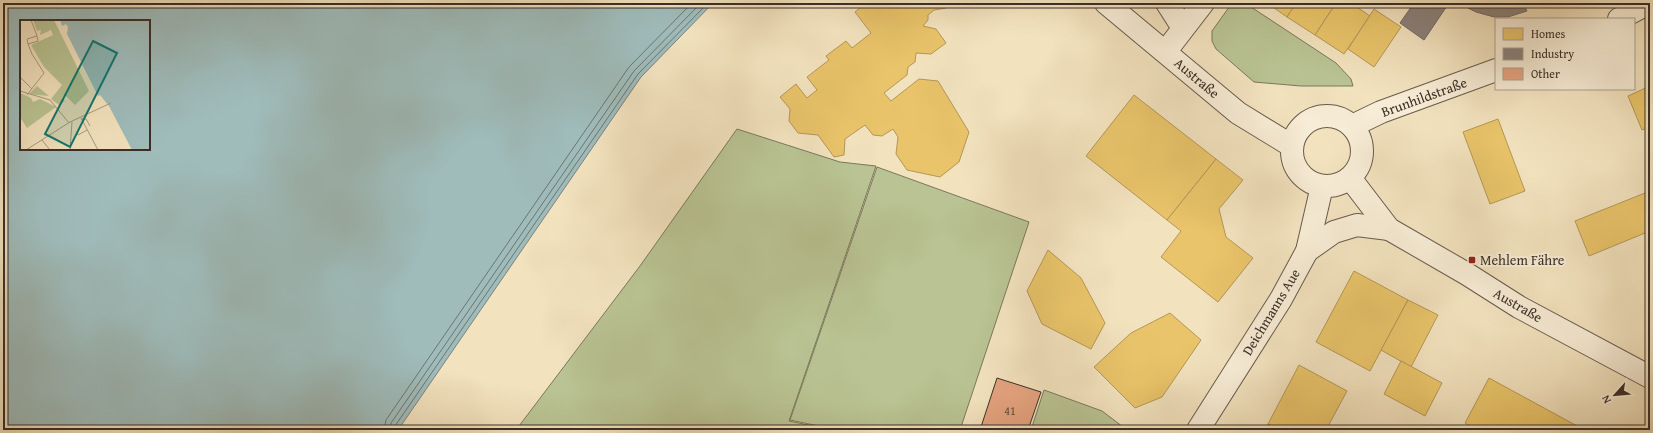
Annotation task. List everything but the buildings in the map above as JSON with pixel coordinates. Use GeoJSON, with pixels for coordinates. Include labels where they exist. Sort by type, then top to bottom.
{"type":"FeatureCollection","features":[{"type":"Feature","properties":{"kind":"street","name":"Austraße"},"geometry":{"type":"LineString","coordinates":[[1106,3],[1166,51],[1238,113],[1292,146]]}},
{"type":"Feature","properties":{"kind":"street"},"geometry":{"type":"LineString","coordinates":[[1166,3],[1183,28]]}},
{"type":"Feature","properties":{"kind":"street"},"geometry":{"type":"LineString","coordinates":[[1166,51],[1202,3]]}},
{"type":"Feature","properties":{"kind":"street"},"geometry":{"type":"LineString","coordinates":[[1621,18],[1649,3]]}},
{"type":"Feature","properties":{"kind":"street","name":"Brunhildstraße"},"geometry":{"type":"LineString","coordinates":[[1352,126],[1381,112],[1495,70]]}},
{"type":"Feature","properties":{"kind":"street"},"geometry":{"type":"LineString","coordinates":[[1320,116],[1332,116],[1344,120],[1352,126],[1359,136],[1362,144],[1362,156],[1358,168],[1350,178],[1337,185],[1322,186],[1306,179],[1297,170],[1293,158],[1292,146],[1295,136],[1302,126],[1308,121],[1320,116]]}},
{"type":"Feature","properties":{"kind":"street","name":"Austraße"},"geometry":{"type":"LineString","coordinates":[[1350,178],[1389,229],[1467,274],[1519,307],[1650,377]]}},
{"type":"Feature","properties":{"kind":"street","name":"Deichmanns Aue"},"geometry":{"type":"LineString","coordinates":[[1198,430],[1281,298],[1307,251],[1322,186]]}},
{"type":"Feature","properties":{"kind":"street","name":"Austraße"},"geometry":{"type":"LineString","coordinates":[[1307,251],[1334,232],[1357,225],[1389,229]]}},
{"type":"Feature","properties":{"kind":"green space"},"geometry":{"type":"Polygon","coordinates":[[[1232,3],[1245,3],[1336,63],[1351,79],[1353,86],[1301,86],[1254,82],[1216,49],[1212,41],[1212,31],[1232,3]]]}},
{"type":"Feature","properties":{"kind":"green space"},"geometry":{"type":"Polygon","coordinates":[[[737,129],[840,162],[876,166],[789,421],[833,430],[516,430],[640,266],[737,129]]]}},
{"type":"Feature","properties":{"kind":"green space"},"geometry":{"type":"Polygon","coordinates":[[[877,167],[1029,222],[960,430],[838,430],[790,420],[877,167]]]}},
{"type":"Feature","properties":{"kind":"green space"},"geometry":{"type":"Polygon","coordinates":[[[1044,390],[1102,411],[1127,430],[1031,430],[1044,390]]]}},
{"type":"Feature","properties":{"kind":"water"},"geometry":{"type":"Polygon","coordinates":[[[3,3],[713,3],[641,77],[398,430],[3,430],[3,3]]]}},
{"type":"Feature","properties":{"kind":"place","name":"Mehlem Fähre"},"geometry":{"type":"Point","coordinates":[1472,260]}}]}
